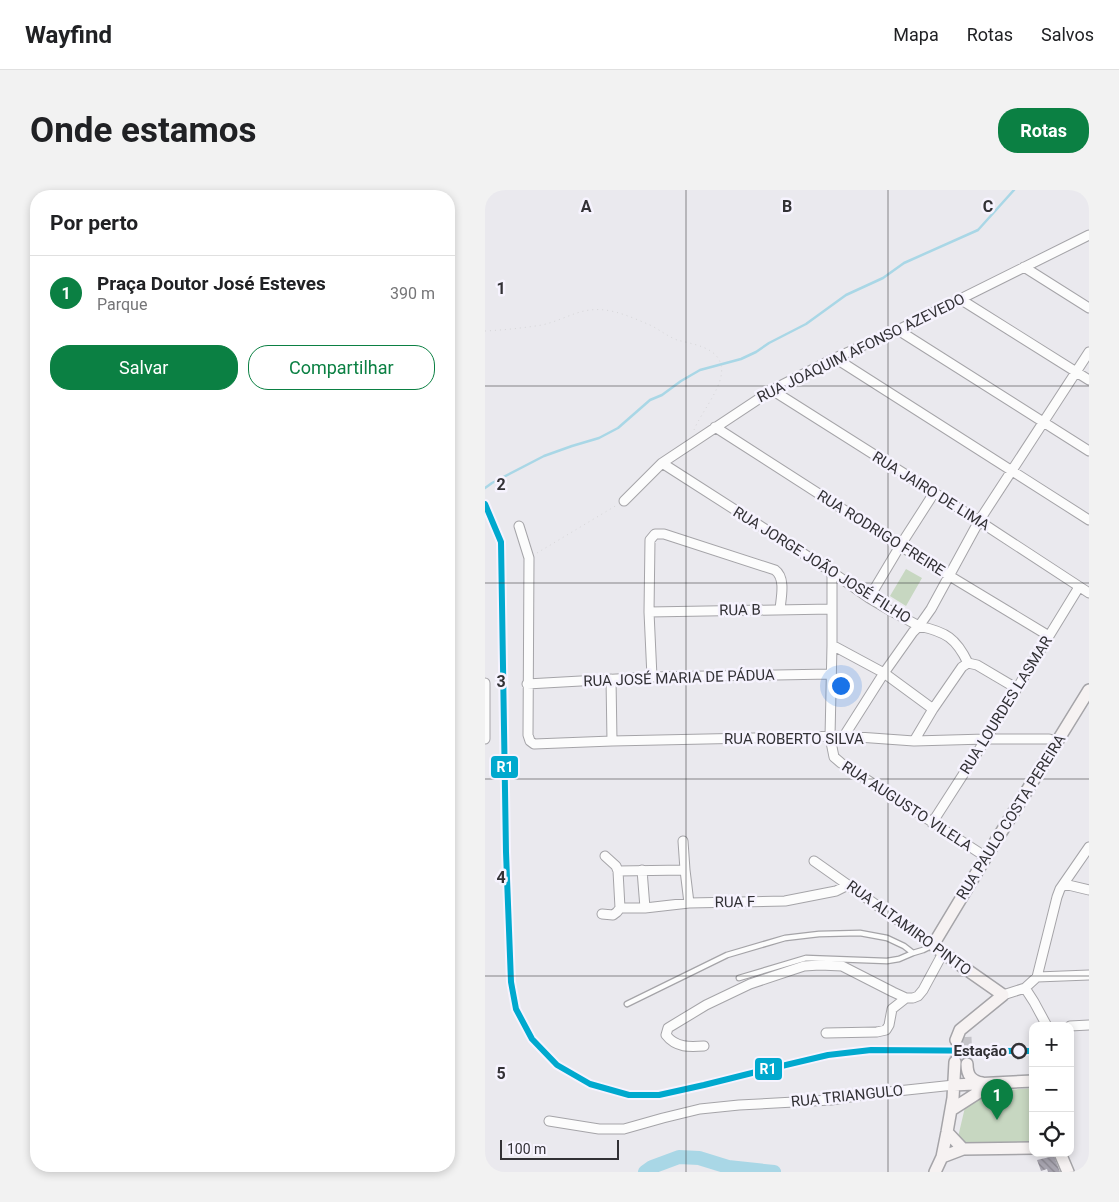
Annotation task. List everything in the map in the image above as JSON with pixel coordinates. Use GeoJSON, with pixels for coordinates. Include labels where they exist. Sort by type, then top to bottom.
{"type":"FeatureCollection","features":[{"type":"Feature","properties":{"kind":"street","name":"RUA JOAQUIM AFONSO AZEVEDO"},"geometry":{"type":"LineString","coordinates":[[624,501],[663,463],[772,390],[1088,236]]}},
{"type":"Feature","properties":{"kind":"street"},"geometry":{"type":"LineString","coordinates":[[1024,267],[1089,308]]}},
{"type":"Feature","properties":{"kind":"street"},"geometry":{"type":"LineString","coordinates":[[960,299],[1089,380]]}},
{"type":"Feature","properties":{"kind":"street"},"geometry":{"type":"LineString","coordinates":[[898,330],[1089,451]]}},
{"type":"Feature","properties":{"kind":"street"},"geometry":{"type":"LineString","coordinates":[[1016,688],[968,663],[953,640],[933,629],[919,626],[931,609],[979,521],[1089,352]]}},
{"type":"Feature","properties":{"kind":"street"},"geometry":{"type":"LineString","coordinates":[[835,358],[1089,520]]}},
{"type":"Feature","properties":{"kind":"street","name":"RUA JAIRO DE LIMA"},"geometry":{"type":"LineString","coordinates":[[772,390],[1089,593]]}},
{"type":"Feature","properties":{"kind":"street","name":"RUA RODRIGO FREIRE"},"geometry":{"type":"LineString","coordinates":[[715,427],[900,546],[1049,636]]}},
{"type":"Feature","properties":{"kind":"street","name":"RUA JORGE JOÃO JOSÉ FILHO"},"geometry":{"type":"LineString","coordinates":[[663,463],[869,598],[919,626],[884,673],[844,736]]}},
{"type":"Feature","properties":{"kind":"street"},"geometry":{"type":"LineString","coordinates":[[869,598],[934,493]]}},
{"type":"Feature","properties":{"kind":"street"},"geometry":{"type":"LineString","coordinates":[[519,526],[529,558],[527,684]]}},
{"type":"Feature","properties":{"kind":"street"},"geometry":{"type":"LineString","coordinates":[[652,678],[649,612],[650,540],[655,534],[664,534],[780,573],[782,579],[780,609]]}},
{"type":"Feature","properties":{"kind":"street","name":"RUA AUGUSTO VILELA"},"geometry":{"type":"LineString","coordinates":[[831,572],[830,737],[835,757],[841,763],[986,857]]}},
{"type":"Feature","properties":{"kind":"street","name":"RUA LOURDES LASMAR"},"geometry":{"type":"LineString","coordinates":[[932,823],[1079,587]]}},
{"type":"Feature","properties":{"kind":"street","name":"RUA B"},"geometry":{"type":"LineString","coordinates":[[649,612],[832,609]]}},
{"type":"Feature","properties":{"kind":"street"},"geometry":{"type":"LineString","coordinates":[[832,644],[884,673],[933,709]]}},
{"type":"Feature","properties":{"kind":"street"},"geometry":{"type":"LineString","coordinates":[[914,742],[933,709],[962,667],[968,663]]}},
{"type":"Feature","properties":{"kind":"street","name":"RUA JOSÉ MARIA DE PÁDUA"},"geometry":{"type":"LineString","coordinates":[[527,684],[611,679],[831,674]]}},
{"type":"Feature","properties":{"kind":"street"},"geometry":{"type":"LineString","coordinates":[[611,679],[613,740]]}},
{"type":"Feature","properties":{"kind":"street"},"geometry":{"type":"LineString","coordinates":[[485,683],[485,738]]}},
{"type":"Feature","properties":{"kind":"street","name":"RUA ROBERTO SILVA"},"geometry":{"type":"LineString","coordinates":[[527,684],[528,735],[530,742],[534,744],[613,740],[844,736],[914,742],[986,739],[1049,739],[1057,742]]}},
{"type":"Feature","properties":{"kind":"street","name":"RUA PAULO COSTA PEREIRA"},"geometry":{"type":"LineString","coordinates":[[933,945],[1089,690]]}},
{"type":"Feature","properties":{"kind":"street"},"geometry":{"type":"LineString","coordinates":[[683,841],[689,903]]}},
{"type":"Feature","properties":{"kind":"street"},"geometry":{"type":"LineString","coordinates":[[961,1038],[960,1030],[967,1024],[1003,996],[1025,988],[1037,976],[1057,897],[1089,847]]}},
{"type":"Feature","properties":{"kind":"street"},"geometry":{"type":"LineString","coordinates":[[605,856],[616,866],[618,871],[620,908]]}},
{"type":"Feature","properties":{"kind":"street","name":"RUA ALTAMIRO PINTO"},"geometry":{"type":"LineString","coordinates":[[814,861],[1003,996]]}},
{"type":"Feature","properties":{"kind":"street"},"geometry":{"type":"LineString","coordinates":[[642,870],[645,908]]}},
{"type":"Feature","properties":{"kind":"street"},"geometry":{"type":"LineString","coordinates":[[618,871],[685,870]]}},
{"type":"Feature","properties":{"kind":"street"},"geometry":{"type":"LineString","coordinates":[[1064,884],[1089,890]]}},
{"type":"Feature","properties":{"kind":"street","name":"RUA F"},"geometry":{"type":"LineString","coordinates":[[602,914],[613,915],[620,908],[645,908],[689,903],[785,901],[836,891],[848,885]]}},
{"type":"Feature","properties":{"kind":"street"},"geometry":{"type":"LineString","coordinates":[[704,1046],[685,1048],[670,1040],[666,1035],[668,1028],[706,1005],[750,984],[804,966],[842,966],[907,998],[913,998],[921,994],[943,953]]}},
{"type":"Feature","properties":{"kind":"street"},"geometry":{"type":"LineString","coordinates":[[1037,976],[1089,975]]}},
{"type":"Feature","properties":{"kind":"street"},"geometry":{"type":"LineString","coordinates":[[1025,988],[1045,1022]]}},
{"type":"Feature","properties":{"kind":"street"},"geometry":{"type":"LineString","coordinates":[[826,1033],[877,1032],[886,1030],[889,1026],[892,1008],[907,998]]}},
{"type":"Feature","properties":{"kind":"street"},"geometry":{"type":"LineString","coordinates":[[1074,1026],[1089,1025]]}},
{"type":"Feature","properties":{"kind":"street"},"geometry":{"type":"LineString","coordinates":[[936,1170],[942,1157],[954,1085],[961,1063],[973,1080],[991,1084]]}},
{"type":"Feature","properties":{"kind":"street"},"geometry":{"type":"LineString","coordinates":[[954,1085],[1029,1081]]}},
{"type":"Feature","properties":{"kind":"street"},"geometry":{"type":"LineString","coordinates":[[951,1110],[991,1084]]}},
{"type":"Feature","properties":{"kind":"street","name":"RUA TRIANGULO"},"geometry":{"type":"LineString","coordinates":[[549,1122],[599,1129],[625,1129],[700,1109],[831,1100],[954,1085]]}},
{"type":"Feature","properties":{"kind":"street"},"geometry":{"type":"LineString","coordinates":[[947,1132],[963,1149]]}},
{"type":"Feature","properties":{"kind":"street"},"geometry":{"type":"LineString","coordinates":[[942,1157],[963,1149],[1029,1148]]}},
{"type":"Feature","properties":{"kind":"street"},"geometry":{"type":"LineString","coordinates":[[1062,1157],[1068,1172]]}},
{"type":"Feature","properties":{"kind":"lane"},"geometry":{"type":"LineString","coordinates":[[627,1004],[727,955],[785,938],[819,934],[860,933],[887,938],[913,952]]}},
{"type":"Feature","properties":{"kind":"lane"},"geometry":{"type":"LineString","coordinates":[[739,978],[806,958],[887,961],[899,959],[933,945]]}},
{"type":"Feature","properties":{"kind":"path"},"geometry":{"type":"LineString","coordinates":[[485,331],[543,324],[583,310],[611,311],[651,326],[667,336],[709,350],[717,357],[721,364],[722,374],[694,430]]}},
{"type":"Feature","properties":{"kind":"path"},"geometry":{"type":"LineString","coordinates":[[529,558],[624,501]]}},
{"type":"Feature","properties":{"kind":"green space"},"geometry":{"type":"Polygon","coordinates":[[[906,569],[922,578],[906,606],[890,596],[906,569]]]}},
{"type":"Feature","properties":{"kind":"green space"},"geometry":{"type":"Polygon","coordinates":[[[1029,1088],[1029,1143],[969,1147],[958,1137],[966,1103],[980,1092],[1029,1088]]]}},
{"type":"Feature","properties":{"kind":"building"},"geometry":{"type":"Polygon","coordinates":[[[1054,1157],[1060,1172],[1048,1172],[1047,1169],[1041,1171],[1037,1160],[1054,1157]]]}},
{"type":"Feature","properties":{"kind":"waterway"},"geometry":{"type":"LineString","coordinates":[[485,488],[544,456],[599,438],[618,428],[650,400],[662,395],[700,370],[741,359],[756,352],[769,343],[806,324],[846,295],[883,278],[904,263],[978,230],[1014,190]]}},
{"type":"Feature","properties":{"kind":"waterway"},"geometry":{"type":"LineString","coordinates":[[645,1172],[652,1167],[679,1157],[699,1158],[728,1167],[774,1172]]}},
{"type":"Feature","properties":{"kind":"tunnel"},"geometry":{"type":"LineString","coordinates":[[966,1037],[967,1064]]}},
{"type":"Feature","properties":{"kind":"tunnel"},"geometry":{"type":"LineString","coordinates":[[955,1062],[956,1040]]}},
{"type":"Feature","properties":{"kind":"transit line","name":"R1"},"geometry":{"type":"LineString","coordinates":[[485,504],[501,542],[506,852],[511,982],[516,1009],[532,1039],[557,1065],[590,1084],[629,1095],[659,1095],[828,1055],[871,1050],[1029,1051]]}},
{"type":"Feature","properties":{"kind":"place","name":"Estação"},"geometry":{"type":"Point","coordinates":[1019,1051]}},
{"type":"Feature","properties":{"kind":"place","name":"Praça Doutor José Esteves"},"geometry":{"type":"Point","coordinates":[997,1120]}}]}
